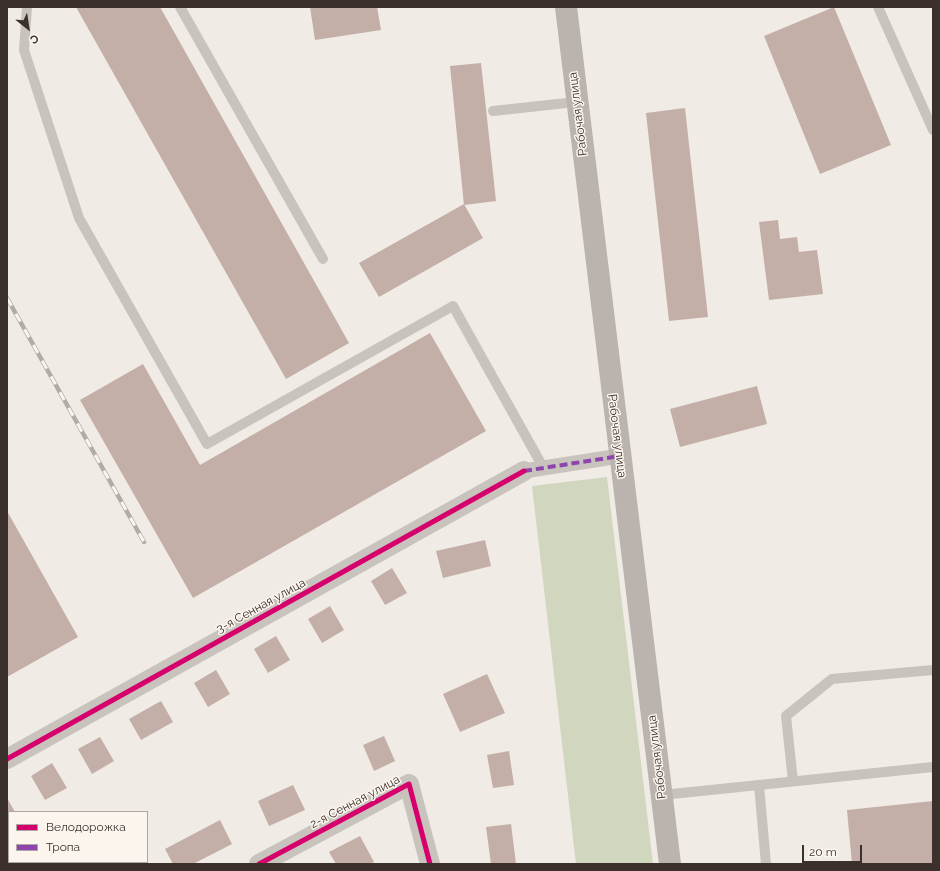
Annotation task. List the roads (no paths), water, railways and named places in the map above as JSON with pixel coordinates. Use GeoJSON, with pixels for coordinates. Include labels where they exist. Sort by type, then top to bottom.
{"type":"FeatureCollection","features":[{"type":"Feature","properties":{"kind":"main road","name":"Рабочая улица"},"geometry":{"type":"LineString","coordinates":[[566,7],[576,102],[670,864]]}},
{"type":"Feature","properties":{"kind":"street"},"geometry":{"type":"LineString","coordinates":[[534,469],[620,456]]}},
{"type":"Feature","properties":{"kind":"street","name":"3-я Сенная улица"},"geometry":{"type":"LineString","coordinates":[[7,759],[534,469]]}},
{"type":"Feature","properties":{"kind":"street","name":"2-я Сенная улица"},"geometry":{"type":"LineString","coordinates":[[258,864],[409,784],[430,864]]}},
{"type":"Feature","properties":{"kind":"lane"},"geometry":{"type":"LineString","coordinates":[[27,7],[24,50],[79,218],[207,444],[452,306],[534,469]]}},
{"type":"Feature","properties":{"kind":"lane"},"geometry":{"type":"LineString","coordinates":[[180,7],[323,259]]}},
{"type":"Feature","properties":{"kind":"lane"},"geometry":{"type":"LineString","coordinates":[[878,7],[933,130]]}},
{"type":"Feature","properties":{"kind":"lane"},"geometry":{"type":"LineString","coordinates":[[492,111],[576,102]]}},
{"type":"Feature","properties":{"kind":"lane"},"geometry":{"type":"LineString","coordinates":[[792,781],[786,716],[832,679],[933,670]]}},
{"type":"Feature","properties":{"kind":"lane"},"geometry":{"type":"LineString","coordinates":[[662,795],[933,767]]}},
{"type":"Feature","properties":{"kind":"lane"},"geometry":{"type":"LineString","coordinates":[[758,785],[766,864]]}},
{"type":"Feature","properties":{"kind":"railway"},"geometry":{"type":"LineString","coordinates":[[7,298],[144,542]]}}]}
